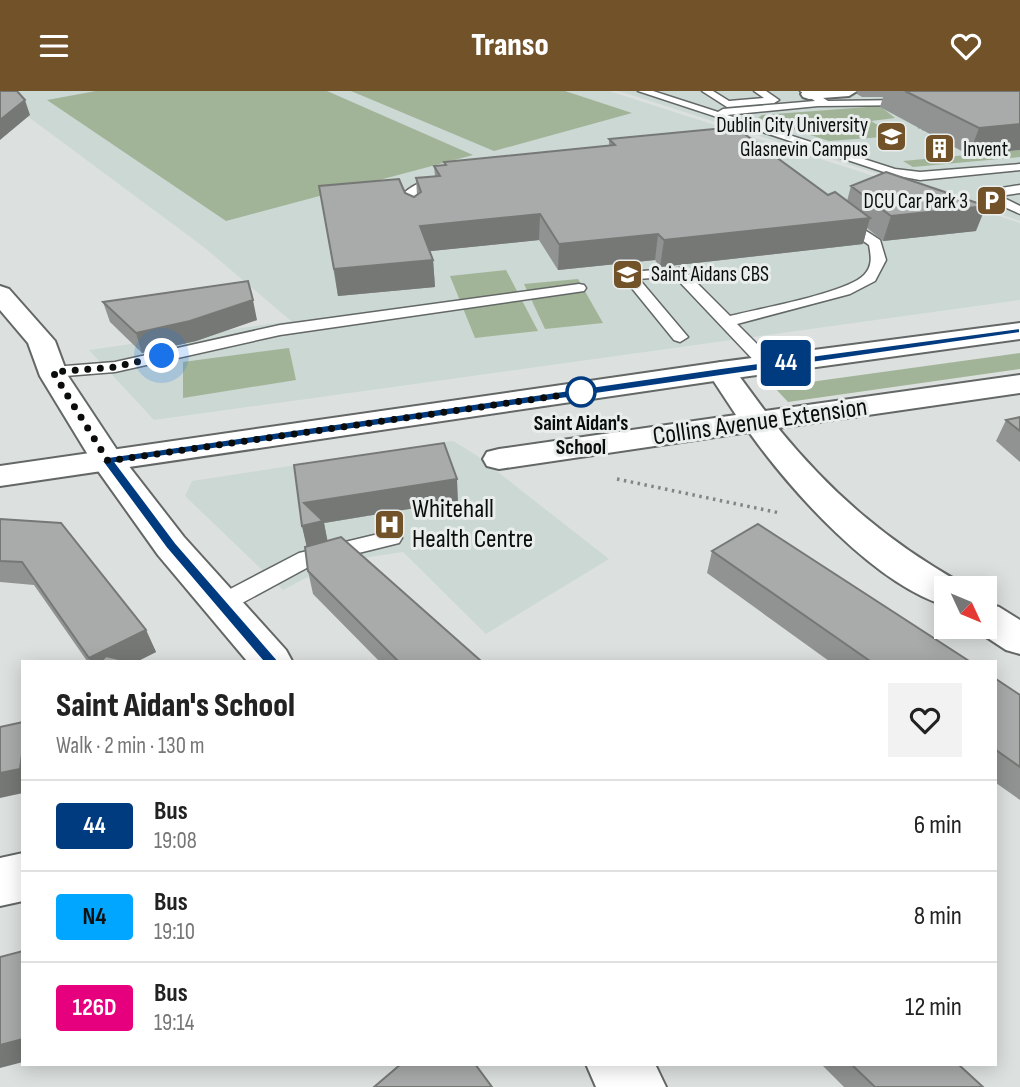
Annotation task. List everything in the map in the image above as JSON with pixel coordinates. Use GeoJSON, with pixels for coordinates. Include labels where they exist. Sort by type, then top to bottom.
{"type":"FeatureCollection","features":[{"type":"Feature","properties":{"kind":"street"},"geometry":{"type":"LineString","coordinates":[[811,96],[849,91]]}},
{"type":"Feature","properties":{"kind":"street"},"geometry":{"type":"LineString","coordinates":[[0,294],[41,341],[53,372],[108,461],[172,546],[270,660]]}},
{"type":"Feature","properties":{"kind":"street","name":"Collins Avenue Extension"},"geometry":{"type":"LineString","coordinates":[[0,475],[1020,331]]}},
{"type":"Feature","properties":{"kind":"street"},"geometry":{"type":"LineString","coordinates":[[721,372],[755,423],[844,521],[903,566],[934,585]]}},
{"type":"Feature","properties":{"kind":"street","name":"Collins Avenue Extension"},"geometry":{"type":"LineString","coordinates":[[499,459],[1020,384]]}},
{"type":"Feature","properties":{"kind":"street"},"geometry":{"type":"LineString","coordinates":[[998,625],[1020,639]]}},
{"type":"Feature","properties":{"kind":"street"},"geometry":{"type":"LineString","coordinates":[[0,882],[21,877]]}},
{"type":"Feature","properties":{"kind":"street"},"geometry":{"type":"LineString","coordinates":[[618,1066],[635,1087]]}},
{"type":"Feature","properties":{"kind":"lane"},"geometry":{"type":"LineString","coordinates":[[643,91],[893,172],[920,176],[1020,167]]}},
{"type":"Feature","properties":{"kind":"lane"},"geometry":{"type":"LineString","coordinates":[[707,91],[727,104],[774,100],[759,91]]}},
{"type":"Feature","properties":{"kind":"lane"},"geometry":{"type":"LineString","coordinates":[[712,113],[811,96],[921,103]]}},
{"type":"Feature","properties":{"kind":"lane"},"geometry":{"type":"LineString","coordinates":[[414,216],[407,196],[419,186],[454,178]]}},
{"type":"Feature","properties":{"kind":"lane"},"geometry":{"type":"LineString","coordinates":[[1020,189],[993,193],[995,200],[1020,211]]}},
{"type":"Feature","properties":{"kind":"lane"},"geometry":{"type":"LineString","coordinates":[[726,322],[845,291],[870,278],[879,260],[875,243],[832,212]]}},
{"type":"Feature","properties":{"kind":"lane"},"geometry":{"type":"LineString","coordinates":[[680,337],[629,276],[677,271],[768,365]]}},
{"type":"Feature","properties":{"kind":"lane"},"geometry":{"type":"LineString","coordinates":[[53,372],[115,367],[280,330],[579,288]]}},
{"type":"Feature","properties":{"kind":"lane"},"geometry":{"type":"LineString","coordinates":[[221,604],[307,558],[391,538]]}},
{"type":"Feature","properties":{"kind":"path"},"geometry":{"type":"LineString","coordinates":[[914,124],[930,135],[942,135]]}},
{"type":"Feature","properties":{"kind":"path"},"geometry":{"type":"LineString","coordinates":[[612,478],[802,517],[844,521]]}},
{"type":"Feature","properties":{"kind":"shaded area","name":"Saint Aidans CBS"},"geometry":{"type":"Polygon","coordinates":[[[0,91],[609,91],[1020,223],[1020,300],[154,420],[89,350],[291,321],[205,248],[7,101],[0,91]]]}},
{"type":"Feature","properties":{"kind":"shaded area","name":"Dublin City University Glasnevin Campus"},"geometry":{"type":"Polygon","coordinates":[[[619,91],[1020,91],[1020,221],[922,188],[619,91]]]}},
{"type":"Feature","properties":{"kind":"shaded area","name":"Whitehall Health Centre"},"geometry":{"type":"Polygon","coordinates":[[[453,441],[476,455],[609,559],[486,634],[403,552],[336,562],[283,590],[185,496],[192,481],[453,441]]]}},
{"type":"Feature","properties":{"kind":"green space"},"geometry":{"type":"Polygon","coordinates":[[[96,91],[327,91],[473,155],[226,221],[47,100],[96,91]]]}},
{"type":"Feature","properties":{"kind":"green space"},"geometry":{"type":"Polygon","coordinates":[[[351,91],[565,91],[632,113],[494,151],[351,91]]]}},
{"type":"Feature","properties":{"kind":"green space"},"geometry":{"type":"Polygon","coordinates":[[[880,106],[895,118],[871,121],[896,136],[829,141],[758,118],[762,115],[880,106]]]}},
{"type":"Feature","properties":{"kind":"green space"},"geometry":{"type":"Polygon","coordinates":[[[1020,150],[1020,157],[913,167],[903,161],[1020,150]]]}},
{"type":"Feature","properties":{"kind":"green space"},"geometry":{"type":"Polygon","coordinates":[[[506,270],[538,331],[475,338],[450,276],[506,270]]]}},
{"type":"Feature","properties":{"kind":"green space"},"geometry":{"type":"Polygon","coordinates":[[[578,279],[603,323],[545,329],[524,284],[578,279]]]}},
{"type":"Feature","properties":{"kind":"green space"},"geometry":{"type":"Polygon","coordinates":[[[289,348],[296,380],[183,398],[183,362],[289,348]]]}},
{"type":"Feature","properties":{"kind":"green space"},"geometry":{"type":"Polygon","coordinates":[[[1020,353],[1020,369],[788,402],[774,387],[1020,353]]]}},
{"type":"Feature","properties":{"kind":"building"},"geometry":{"type":"Polygon","coordinates":[[[0,91],[17,91],[25,100],[0,120],[0,91]]]}},
{"type":"Feature","properties":{"kind":"building"},"geometry":{"type":"Polygon","coordinates":[[[905,91],[1020,91],[1020,124],[979,128],[905,91]]]}},
{"type":"Feature","properties":{"kind":"building"},"geometry":{"type":"Polygon","coordinates":[[[735,127],[828,195],[835,192],[870,218],[664,240],[658,234],[559,244],[540,214],[420,226],[433,260],[334,269],[319,186],[399,179],[405,193],[414,197],[421,192],[416,178],[440,176],[434,166],[446,165],[444,162],[615,145],[609,139],[735,127]]]}},
{"type":"Feature","properties":{"kind":"building"},"geometry":{"type":"Polygon","coordinates":[[[886,172],[986,206],[891,216],[851,186],[886,172]]]}},
{"type":"Feature","properties":{"kind":"building"},"geometry":{"type":"Polygon","coordinates":[[[248,281],[253,300],[190,321],[136,333],[103,302],[248,281]]]}},
{"type":"Feature","properties":{"kind":"building"},"geometry":{"type":"Polygon","coordinates":[[[1020,417],[1020,431],[1006,420],[1020,417]]]}},
{"type":"Feature","properties":{"kind":"building"},"geometry":{"type":"Polygon","coordinates":[[[444,443],[457,479],[304,503],[323,521],[302,526],[294,465],[444,443]]]}},
{"type":"Feature","properties":{"kind":"building"},"geometry":{"type":"Polygon","coordinates":[[[0,519],[61,523],[146,630],[89,658],[22,562],[0,561],[0,519]]]}},
{"type":"Feature","properties":{"kind":"building"},"geometry":{"type":"Polygon","coordinates":[[[758,524],[967,660],[869,660],[712,551],[758,524]]]}},
{"type":"Feature","properties":{"kind":"building"},"geometry":{"type":"Polygon","coordinates":[[[341,537],[480,660],[397,660],[308,571],[305,547],[341,537]]]}},
{"type":"Feature","properties":{"kind":"building"},"geometry":{"type":"Polygon","coordinates":[[[106,656],[123,660],[102,660],[106,656]]]}},
{"type":"Feature","properties":{"kind":"building"},"geometry":{"type":"Polygon","coordinates":[[[997,680],[1020,695],[1020,767],[997,751],[997,680]]]}},
{"type":"Feature","properties":{"kind":"building"},"geometry":{"type":"Polygon","coordinates":[[[21,722],[20,769],[0,773],[0,727],[21,722]]]}},
{"type":"Feature","properties":{"kind":"building"},"geometry":{"type":"Polygon","coordinates":[[[21,952],[21,1040],[0,1045],[0,957],[21,952]]]}},
{"type":"Feature","properties":{"kind":"building"},"geometry":{"type":"Polygon","coordinates":[[[399,1066],[476,1066],[492,1087],[374,1087],[399,1066]]]}},
{"type":"Feature","properties":{"kind":"building"},"geometry":{"type":"Polygon","coordinates":[[[853,1066],[960,1066],[983,1087],[875,1087],[853,1066]]]}},
{"type":"Feature","properties":{"kind":"bus line","name":"44"},"geometry":{"type":"LineString","coordinates":[[270,660],[172,546],[108,461],[1020,331]]}},
{"type":"Feature","properties":{"kind":"place","name":"Dublin City University Glasnevin Campus"},"geometry":{"type":"Point","coordinates":[891,137]}},
{"type":"Feature","properties":{"kind":"place","name":"Invent"},"geometry":{"type":"Point","coordinates":[940,149]}},
{"type":"Feature","properties":{"kind":"place","name":"DCU Car Park 3"},"geometry":{"type":"Point","coordinates":[991,201]}},
{"type":"Feature","properties":{"kind":"place","name":"Saint Aidans CBS"},"geometry":{"type":"Point","coordinates":[628,274]}},
{"type":"Feature","properties":{"kind":"place","name":"Saint Aidan's School"},"geometry":{"type":"Point","coordinates":[581,392]}},
{"type":"Feature","properties":{"kind":"place","name":"Whitehall Health Centre"},"geometry":{"type":"Point","coordinates":[389,524]}},
{"type":"Feature","properties":{"kind":"route"},"geometry":{"type":"LineString","coordinates":[[162,356],[115,367],[53,372],[108,461],[584,392],[581,392]]}}]}
